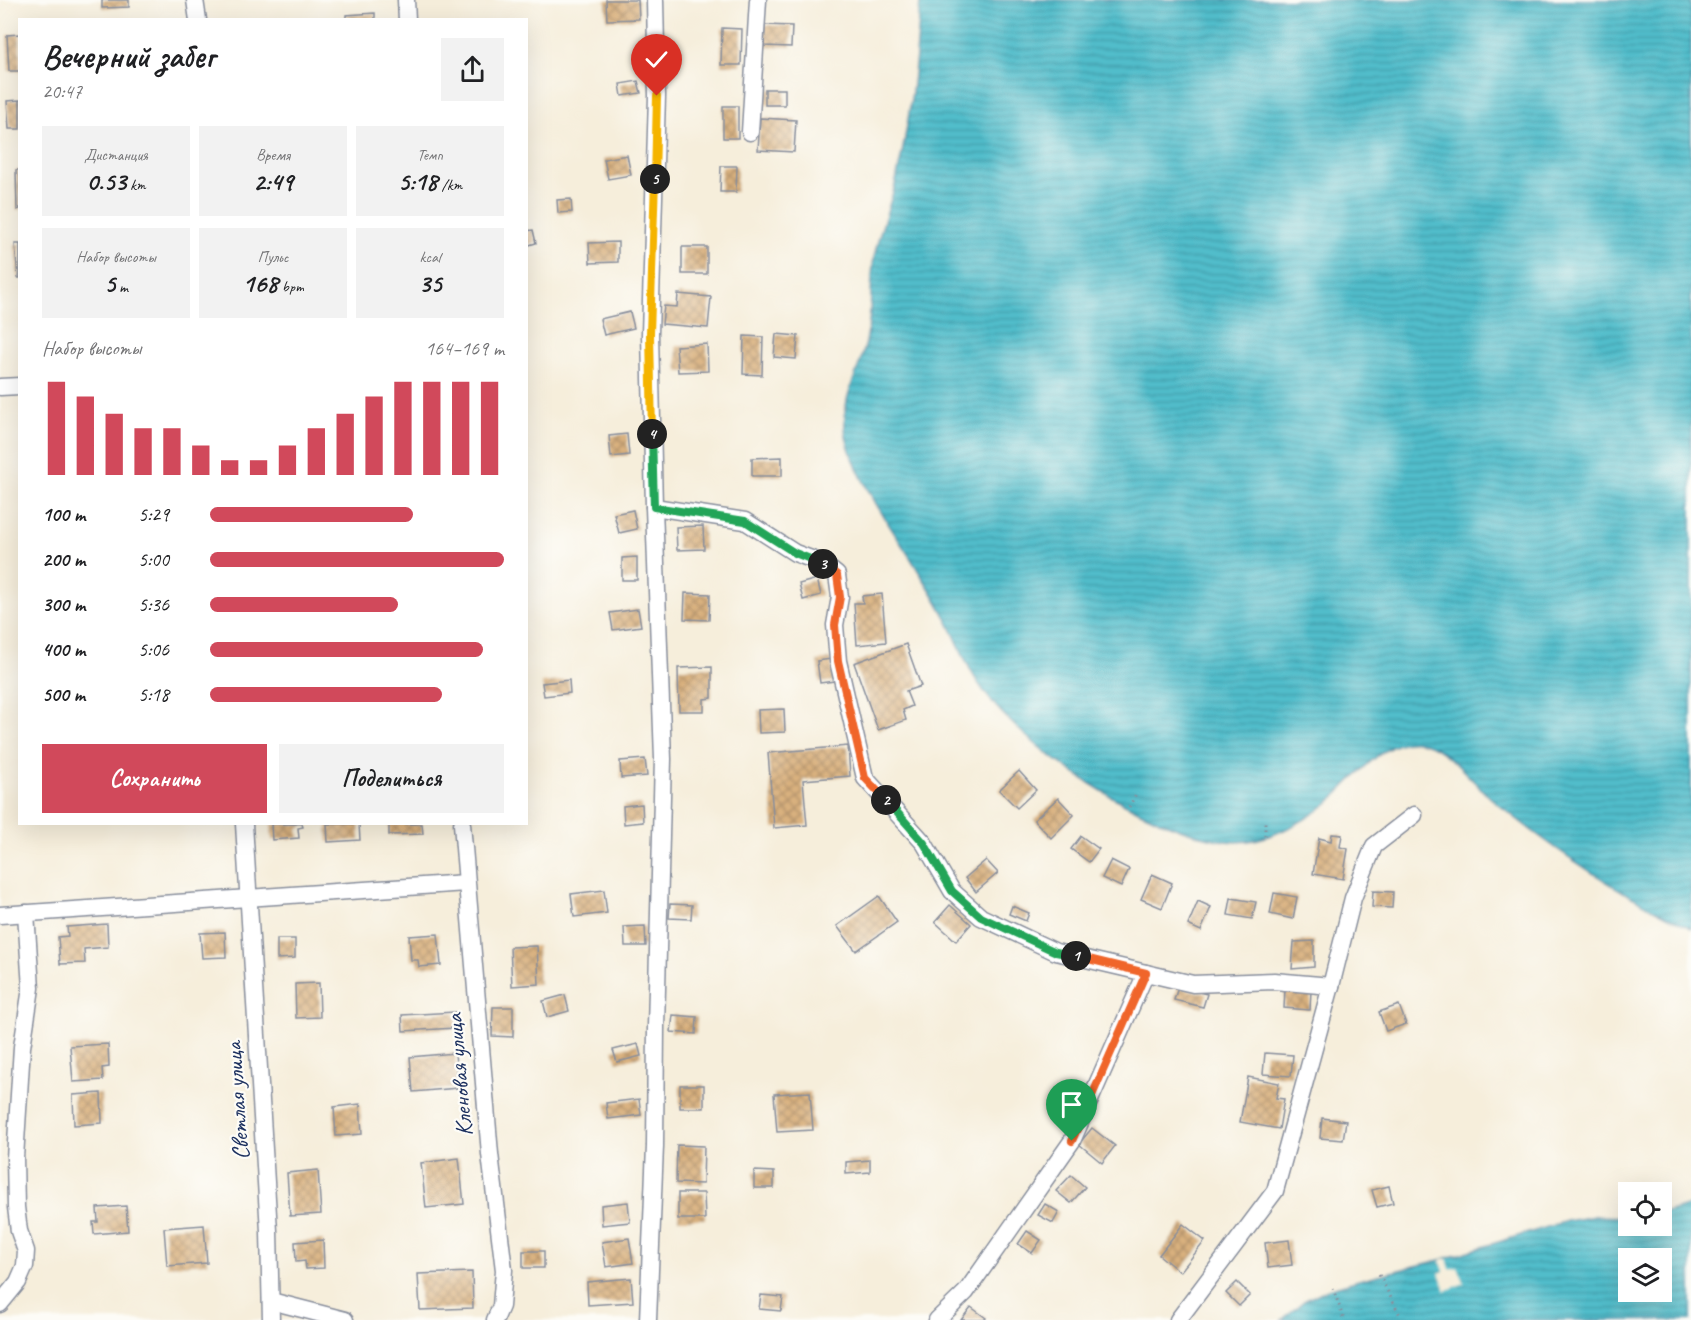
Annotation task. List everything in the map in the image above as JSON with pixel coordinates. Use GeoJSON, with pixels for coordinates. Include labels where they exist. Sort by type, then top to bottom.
{"type":"FeatureCollection","features":[{"type":"Feature","properties":{"kind":"street"},"geometry":{"type":"LineString","coordinates":[[195,0],[198,18]]}},
{"type":"Feature","properties":{"kind":"street"},"geometry":{"type":"LineString","coordinates":[[406,0],[407,18]]}},
{"type":"Feature","properties":{"kind":"street"},"geometry":{"type":"LineString","coordinates":[[648,1320],[655,1146],[663,759],[650,334],[657,96],[655,0]]}},
{"type":"Feature","properties":{"kind":"street"},"geometry":{"type":"LineString","coordinates":[[750,132],[758,0]]}},
{"type":"Feature","properties":{"kind":"street"},"geometry":{"type":"LineString","coordinates":[[0,387],[18,386]]}},
{"type":"Feature","properties":{"kind":"street"},"geometry":{"type":"LineString","coordinates":[[654,507],[745,521],[795,553],[822,563],[837,575],[840,597],[835,625],[838,661],[865,778],[924,843],[952,891],[981,917],[1056,952],[1194,984],[1274,981],[1331,986]]}},
{"type":"Feature","properties":{"kind":"street"},"geometry":{"type":"LineString","coordinates":[[1178,1320],[1275,1191],[1353,898],[1374,846],[1414,815]]}},
{"type":"Feature","properties":{"kind":"street","name":"Светлая улица"},"geometry":{"type":"LineString","coordinates":[[244,825],[269,1231],[271,1320]]}},
{"type":"Feature","properties":{"kind":"street","name":"Кленовая улица"},"geometry":{"type":"LineString","coordinates":[[462,825],[490,1154],[504,1270],[501,1306],[495,1320]]}},
{"type":"Feature","properties":{"kind":"street"},"geometry":{"type":"LineString","coordinates":[[0,915],[466,883]]}},
{"type":"Feature","properties":{"kind":"street"},"geometry":{"type":"LineString","coordinates":[[0,1304],[18,1282],[25,1266],[26,1251],[19,1231],[16,1207],[15,1158],[22,1047],[31,988],[26,913]]}},
{"type":"Feature","properties":{"kind":"street"},"geometry":{"type":"LineString","coordinates":[[937,1320],[966,1292],[1072,1141],[1146,973]]}},
{"type":"Feature","properties":{"kind":"street"},"geometry":{"type":"LineString","coordinates":[[271,1300],[345,1320]]}},
{"type":"Feature","properties":{"kind":"path"},"geometry":{"type":"LineString","coordinates":[[1129,807],[1137,792]]}},
{"type":"Feature","properties":{"kind":"path"},"geometry":{"type":"LineString","coordinates":[[1265,819],[1265,836]]}},
{"type":"Feature","properties":{"kind":"path"},"geometry":{"type":"LineString","coordinates":[[1379,1275],[1400,1315]]}},
{"type":"Feature","properties":{"kind":"path"},"geometry":{"type":"LineString","coordinates":[[1333,1288],[1344,1320]]}},
{"type":"Feature","properties":{"kind":"water"},"geometry":{"type":"Polygon","coordinates":[[[920,0],[1691,0],[1691,928],[1631,896],[1572,859],[1497,803],[1449,757],[1424,743],[1410,742],[1396,745],[1384,752],[1371,761],[1328,803],[1293,826],[1253,840],[1226,841],[1194,834],[1160,821],[1088,782],[1053,758],[997,707],[977,681],[936,600],[862,479],[848,444],[845,428],[846,403],[867,337],[874,258],[894,191],[909,114],[920,0]]]}},
{"type":"Feature","properties":{"kind":"water"},"geometry":{"type":"Polygon","coordinates":[[[1691,1205],[1691,1320],[1282,1320],[1304,1301],[1328,1289],[1440,1260],[1567,1221],[1595,1216],[1618,1217],[1618,1236],[1672,1236],[1672,1210],[1691,1205]]]}},
{"type":"Feature","properties":{"kind":"pier"},"geometry":{"type":"Polygon","coordinates":[[[1447,1258],[1450,1269],[1458,1267],[1464,1283],[1446,1291],[1439,1273],[1444,1271],[1440,1260],[1447,1258]]]}},
{"type":"Feature","properties":{"kind":"building"},"geometry":{"type":"Polygon","coordinates":[[[102,0],[129,0],[129,7],[102,8],[102,0]]]}},
{"type":"Feature","properties":{"kind":"building"},"geometry":{"type":"Polygon","coordinates":[[[606,0],[638,0],[639,19],[607,20],[606,0]]]}},
{"type":"Feature","properties":{"kind":"building"},"geometry":{"type":"Polygon","coordinates":[[[375,13],[375,18],[346,18],[346,15],[375,13]]]}},
{"type":"Feature","properties":{"kind":"building"},"geometry":{"type":"Polygon","coordinates":[[[765,25],[792,26],[791,47],[764,46],[765,25]]]}},
{"type":"Feature","properties":{"kind":"building"},"geometry":{"type":"Polygon","coordinates":[[[722,28],[742,29],[741,65],[721,65],[722,28]]]}},
{"type":"Feature","properties":{"kind":"building"},"geometry":{"type":"Polygon","coordinates":[[[18,34],[18,71],[9,71],[7,35],[18,34]]]}},
{"type":"Feature","properties":{"kind":"building"},"geometry":{"type":"Polygon","coordinates":[[[638,81],[641,93],[622,96],[620,84],[638,81]]]}},
{"type":"Feature","properties":{"kind":"building"},"geometry":{"type":"Polygon","coordinates":[[[765,89],[785,89],[785,105],[765,105],[765,89]]]}},
{"type":"Feature","properties":{"kind":"building"},"geometry":{"type":"Polygon","coordinates":[[[18,100],[18,129],[9,129],[7,101],[18,100]]]}},
{"type":"Feature","properties":{"kind":"building"},"geometry":{"type":"Polygon","coordinates":[[[723,106],[738,106],[738,138],[723,138],[723,106]]]}},
{"type":"Feature","properties":{"kind":"building"},"geometry":{"type":"Polygon","coordinates":[[[760,118],[796,120],[794,152],[758,150],[760,118]]]}},
{"type":"Feature","properties":{"kind":"building"},"geometry":{"type":"Polygon","coordinates":[[[627,155],[631,175],[608,179],[604,159],[627,155]]]}},
{"type":"Feature","properties":{"kind":"building"},"geometry":{"type":"Polygon","coordinates":[[[721,166],[737,166],[736,192],[720,192],[721,166]]]}},
{"type":"Feature","properties":{"kind":"building"},"geometry":{"type":"Polygon","coordinates":[[[16,170],[18,170],[18,210],[16,170]]]}},
{"type":"Feature","properties":{"kind":"building"},"geometry":{"type":"Polygon","coordinates":[[[571,199],[572,212],[558,213],[557,200],[571,199]]]}},
{"type":"Feature","properties":{"kind":"building"},"geometry":{"type":"Polygon","coordinates":[[[533,230],[536,243],[528,245],[528,231],[533,230]]]}},
{"type":"Feature","properties":{"kind":"building"},"geometry":{"type":"Polygon","coordinates":[[[618,242],[618,262],[590,263],[589,243],[618,242]]]}},
{"type":"Feature","properties":{"kind":"building"},"geometry":{"type":"Polygon","coordinates":[[[15,244],[18,244],[18,278],[15,244]]]}},
{"type":"Feature","properties":{"kind":"building"},"geometry":{"type":"Polygon","coordinates":[[[682,247],[707,247],[707,274],[682,274],[682,247]]]}},
{"type":"Feature","properties":{"kind":"building"},"geometry":{"type":"Polygon","coordinates":[[[678,294],[711,297],[708,328],[662,324],[664,306],[677,307],[678,294]]]}},
{"type":"Feature","properties":{"kind":"building"},"geometry":{"type":"Polygon","coordinates":[[[630,312],[634,328],[604,335],[600,319],[630,312]]]}},
{"type":"Feature","properties":{"kind":"building"},"geometry":{"type":"Polygon","coordinates":[[[776,334],[798,336],[796,359],[774,357],[776,334]]]}},
{"type":"Feature","properties":{"kind":"building"},"geometry":{"type":"Polygon","coordinates":[[[744,336],[763,337],[762,375],[743,374],[744,336]]]}},
{"type":"Feature","properties":{"kind":"building"},"geometry":{"type":"Polygon","coordinates":[[[707,344],[708,371],[678,372],[676,346],[707,344]]]}},
{"type":"Feature","properties":{"kind":"building"},"geometry":{"type":"Polygon","coordinates":[[[627,434],[629,455],[611,457],[609,436],[627,434]]]}},
{"type":"Feature","properties":{"kind":"building"},"geometry":{"type":"Polygon","coordinates":[[[782,457],[782,476],[752,476],[752,458],[782,457]]]}},
{"type":"Feature","properties":{"kind":"building"},"geometry":{"type":"Polygon","coordinates":[[[633,510],[637,529],[619,533],[614,514],[633,510]]]}},
{"type":"Feature","properties":{"kind":"building"},"geometry":{"type":"Polygon","coordinates":[[[703,526],[704,549],[677,550],[676,527],[703,526]]]}},
{"type":"Feature","properties":{"kind":"building"},"geometry":{"type":"Polygon","coordinates":[[[637,557],[637,580],[622,580],[622,558],[637,557]]]}},
{"type":"Feature","properties":{"kind":"building"},"geometry":{"type":"Polygon","coordinates":[[[817,579],[821,595],[803,600],[799,584],[817,579]]]}},
{"type":"Feature","properties":{"kind":"building"},"geometry":{"type":"Polygon","coordinates":[[[685,593],[710,594],[709,620],[684,619],[685,593]]]}},
{"type":"Feature","properties":{"kind":"building"},"geometry":{"type":"Polygon","coordinates":[[[882,594],[886,642],[857,645],[854,603],[863,603],[862,596],[882,594]]]}},
{"type":"Feature","properties":{"kind":"building"},"geometry":{"type":"Polygon","coordinates":[[[638,609],[641,626],[613,630],[610,613],[638,609]]]}},
{"type":"Feature","properties":{"kind":"building"},"geometry":{"type":"Polygon","coordinates":[[[906,644],[921,686],[906,691],[912,706],[903,710],[906,720],[878,730],[854,663],[906,644]]]}},
{"type":"Feature","properties":{"kind":"building"},"geometry":{"type":"Polygon","coordinates":[[[831,659],[834,681],[820,683],[817,661],[831,659]]]}},
{"type":"Feature","properties":{"kind":"building"},"geometry":{"type":"Polygon","coordinates":[[[712,667],[712,698],[704,699],[704,711],[679,711],[678,668],[712,667]]]}},
{"type":"Feature","properties":{"kind":"building"},"geometry":{"type":"Polygon","coordinates":[[[569,680],[570,693],[544,696],[542,683],[569,680]]]}},
{"type":"Feature","properties":{"kind":"building"},"geometry":{"type":"Polygon","coordinates":[[[784,709],[785,732],[759,733],[758,710],[784,709]]]}},
{"type":"Feature","properties":{"kind":"building"},"geometry":{"type":"Polygon","coordinates":[[[848,746],[850,776],[803,780],[807,825],[774,828],[768,753],[848,746]]]}},
{"type":"Feature","properties":{"kind":"building"},"geometry":{"type":"Polygon","coordinates":[[[645,759],[647,776],[621,778],[620,761],[645,759]]]}},
{"type":"Feature","properties":{"kind":"building"},"geometry":{"type":"Polygon","coordinates":[[[1019,771],[1036,790],[1017,808],[999,790],[1019,771]]]}},
{"type":"Feature","properties":{"kind":"building"},"geometry":{"type":"Polygon","coordinates":[[[1058,798],[1074,815],[1051,838],[1034,820],[1058,798]]]}},
{"type":"Feature","properties":{"kind":"building"},"geometry":{"type":"Polygon","coordinates":[[[642,804],[643,822],[624,824],[623,806],[642,804]]]}},
{"type":"Feature","properties":{"kind":"building"},"geometry":{"type":"Polygon","coordinates":[[[271,825],[302,825],[303,827],[298,828],[299,838],[272,840],[271,825]]]}},
{"type":"Feature","properties":{"kind":"building"},"geometry":{"type":"Polygon","coordinates":[[[327,825],[359,825],[360,840],[328,842],[327,825]]]}},
{"type":"Feature","properties":{"kind":"building"},"geometry":{"type":"Polygon","coordinates":[[[389,825],[422,825],[423,834],[389,835],[389,825]]]}},
{"type":"Feature","properties":{"kind":"building"},"geometry":{"type":"Polygon","coordinates":[[[1332,834],[1342,835],[1340,847],[1348,849],[1343,879],[1313,874],[1319,838],[1331,841],[1332,834]]]}},
{"type":"Feature","properties":{"kind":"building"},"geometry":{"type":"Polygon","coordinates":[[[1081,836],[1099,849],[1089,862],[1071,849],[1081,836]]]}},
{"type":"Feature","properties":{"kind":"building"},"geometry":{"type":"Polygon","coordinates":[[[986,860],[998,873],[976,892],[965,878],[986,860]]]}},
{"type":"Feature","properties":{"kind":"building"},"geometry":{"type":"Polygon","coordinates":[[[1111,860],[1129,869],[1121,887],[1102,878],[1111,860]]]}},
{"type":"Feature","properties":{"kind":"building"},"geometry":{"type":"Polygon","coordinates":[[[1152,874],[1172,883],[1162,908],[1141,899],[1152,874]]]}},
{"type":"Feature","properties":{"kind":"building"},"geometry":{"type":"Polygon","coordinates":[[[604,890],[607,913],[574,917],[571,894],[604,890]]]}},
{"type":"Feature","properties":{"kind":"building"},"geometry":{"type":"Polygon","coordinates":[[[1373,891],[1393,892],[1392,908],[1372,907],[1373,891]]]}},
{"type":"Feature","properties":{"kind":"building"},"geometry":{"type":"Polygon","coordinates":[[[1274,893],[1297,897],[1293,919],[1270,914],[1274,893]]]}},
{"type":"Feature","properties":{"kind":"building"},"geometry":{"type":"Polygon","coordinates":[[[879,896],[897,922],[856,951],[837,926],[879,896]]]}},
{"type":"Feature","properties":{"kind":"building"},"geometry":{"type":"Polygon","coordinates":[[[1231,898],[1256,902],[1252,919],[1228,915],[1231,898]]]}},
{"type":"Feature","properties":{"kind":"building"},"geometry":{"type":"Polygon","coordinates":[[[1198,901],[1211,907],[1201,931],[1188,925],[1198,901]]]}},
{"type":"Feature","properties":{"kind":"building"},"geometry":{"type":"Polygon","coordinates":[[[670,904],[692,905],[691,919],[669,918],[670,904]]]}},
{"type":"Feature","properties":{"kind":"building"},"geometry":{"type":"Polygon","coordinates":[[[950,905],[971,924],[956,941],[935,922],[950,905]]]}},
{"type":"Feature","properties":{"kind":"building"},"geometry":{"type":"Polygon","coordinates":[[[1012,906],[1029,913],[1026,921],[1009,914],[1012,906]]]}},
{"type":"Feature","properties":{"kind":"building"},"geometry":{"type":"Polygon","coordinates":[[[107,924],[108,947],[84,949],[85,963],[60,964],[58,937],[68,936],[67,927],[107,924]]]}},
{"type":"Feature","properties":{"kind":"building"},"geometry":{"type":"Polygon","coordinates":[[[645,926],[646,946],[625,946],[624,927],[645,926]]]}},
{"type":"Feature","properties":{"kind":"building"},"geometry":{"type":"Polygon","coordinates":[[[225,932],[226,957],[202,958],[200,933],[225,932]]]}},
{"type":"Feature","properties":{"kind":"building"},"geometry":{"type":"Polygon","coordinates":[[[438,934],[441,965],[419,967],[418,960],[411,960],[409,936],[438,934]]]}},
{"type":"Feature","properties":{"kind":"building"},"geometry":{"type":"Polygon","coordinates":[[[277,939],[295,939],[295,958],[277,959],[277,939]]]}},
{"type":"Feature","properties":{"kind":"building"},"geometry":{"type":"Polygon","coordinates":[[[1314,941],[1314,967],[1292,969],[1294,942],[1314,941]]]}},
{"type":"Feature","properties":{"kind":"building"},"geometry":{"type":"Polygon","coordinates":[[[537,946],[539,984],[512,986],[510,947],[537,946]]]}},
{"type":"Feature","properties":{"kind":"building"},"geometry":{"type":"Polygon","coordinates":[[[319,983],[320,1017],[296,1018],[295,984],[319,983]]]}},
{"type":"Feature","properties":{"kind":"building"},"geometry":{"type":"Polygon","coordinates":[[[1178,987],[1207,994],[1203,1007],[1174,1000],[1178,987]]]}},
{"type":"Feature","properties":{"kind":"building"},"geometry":{"type":"Polygon","coordinates":[[[1285,989],[1311,990],[1310,1010],[1284,1008],[1285,989]]]}},
{"type":"Feature","properties":{"kind":"building"},"geometry":{"type":"Polygon","coordinates":[[[565,995],[569,1011],[547,1017],[543,1001],[565,995]]]}},
{"type":"Feature","properties":{"kind":"building"},"geometry":{"type":"Polygon","coordinates":[[[1399,1005],[1406,1024],[1386,1031],[1379,1012],[1399,1005]]]}},
{"type":"Feature","properties":{"kind":"building"},"geometry":{"type":"Polygon","coordinates":[[[493,1007],[513,1007],[513,1037],[492,1036],[493,1007]]]}},
{"type":"Feature","properties":{"kind":"building"},"geometry":{"type":"Polygon","coordinates":[[[455,1012],[456,1028],[403,1031],[402,1015],[455,1012]]]}},
{"type":"Feature","properties":{"kind":"building"},"geometry":{"type":"Polygon","coordinates":[[[673,1015],[697,1017],[696,1034],[671,1032],[673,1015]]]}},
{"type":"Feature","properties":{"kind":"building"},"geometry":{"type":"Polygon","coordinates":[[[108,1044],[109,1067],[102,1068],[103,1080],[73,1082],[70,1046],[108,1044]]]}},
{"type":"Feature","properties":{"kind":"building"},"geometry":{"type":"Polygon","coordinates":[[[638,1044],[641,1056],[617,1062],[613,1050],[638,1044]]]}},
{"type":"Feature","properties":{"kind":"building"},"geometry":{"type":"Polygon","coordinates":[[[455,1053],[458,1088],[413,1092],[410,1057],[455,1053]]]}},
{"type":"Feature","properties":{"kind":"building"},"geometry":{"type":"Polygon","coordinates":[[[1265,1053],[1293,1055],[1291,1076],[1263,1074],[1265,1053]]]}},
{"type":"Feature","properties":{"kind":"building"},"geometry":{"type":"Polygon","coordinates":[[[1248,1077],[1279,1083],[1276,1098],[1284,1099],[1279,1129],[1240,1122],[1248,1077]]]}},
{"type":"Feature","properties":{"kind":"building"},"geometry":{"type":"Polygon","coordinates":[[[680,1085],[704,1085],[704,1108],[680,1108],[680,1085]]]}},
{"type":"Feature","properties":{"kind":"building"},"geometry":{"type":"Polygon","coordinates":[[[810,1092],[813,1130],[777,1132],[774,1094],[810,1092]]]}},
{"type":"Feature","properties":{"kind":"building"},"geometry":{"type":"Polygon","coordinates":[[[101,1093],[102,1123],[74,1125],[73,1095],[101,1093]]]}},
{"type":"Feature","properties":{"kind":"building"},"geometry":{"type":"Polygon","coordinates":[[[639,1099],[641,1115],[608,1119],[606,1103],[639,1099]]]}},
{"type":"Feature","properties":{"kind":"building"},"geometry":{"type":"Polygon","coordinates":[[[360,1104],[362,1134],[336,1136],[334,1107],[360,1104]]]}},
{"type":"Feature","properties":{"kind":"building"},"geometry":{"type":"Polygon","coordinates":[[[1322,1118],[1346,1121],[1343,1140],[1320,1138],[1322,1118]]]}},
{"type":"Feature","properties":{"kind":"building"},"geometry":{"type":"Polygon","coordinates":[[[1092,1128],[1115,1146],[1102,1163],[1079,1144],[1092,1128]]]}},
{"type":"Feature","properties":{"kind":"building"},"geometry":{"type":"Polygon","coordinates":[[[677,1145],[704,1146],[703,1184],[676,1183],[677,1145]]]}},
{"type":"Feature","properties":{"kind":"building"},"geometry":{"type":"Polygon","coordinates":[[[459,1158],[464,1204],[426,1208],[421,1163],[459,1158]]]}},
{"type":"Feature","properties":{"kind":"building"},"geometry":{"type":"Polygon","coordinates":[[[870,1160],[870,1172],[846,1174],[846,1162],[870,1160]]]}},
{"type":"Feature","properties":{"kind":"building"},"geometry":{"type":"Polygon","coordinates":[[[318,1170],[321,1214],[290,1216],[287,1173],[318,1170]]]}},
{"type":"Feature","properties":{"kind":"building"},"geometry":{"type":"Polygon","coordinates":[[[754,1171],[774,1172],[774,1188],[754,1188],[754,1171]]]}},
{"type":"Feature","properties":{"kind":"building"},"geometry":{"type":"Polygon","coordinates":[[[1071,1175],[1085,1187],[1071,1203],[1056,1191],[1071,1175]]]}},
{"type":"Feature","properties":{"kind":"building"},"geometry":{"type":"Polygon","coordinates":[[[1389,1186],[1393,1203],[1377,1207],[1372,1190],[1389,1186]]]}},
{"type":"Feature","properties":{"kind":"building"},"geometry":{"type":"Polygon","coordinates":[[[678,1193],[704,1193],[705,1219],[678,1219],[678,1193]]]}},
{"type":"Feature","properties":{"kind":"building"},"geometry":{"type":"Polygon","coordinates":[[[628,1202],[630,1222],[602,1225],[601,1205],[628,1202]]]}},
{"type":"Feature","properties":{"kind":"building"},"geometry":{"type":"Polygon","coordinates":[[[1045,1204],[1059,1212],[1053,1223],[1038,1215],[1045,1204]]]}},
{"type":"Feature","properties":{"kind":"building"},"geometry":{"type":"Polygon","coordinates":[[[126,1206],[128,1231],[94,1234],[93,1222],[98,1222],[97,1208],[126,1206]]]}},
{"type":"Feature","properties":{"kind":"building"},"geometry":{"type":"Polygon","coordinates":[[[1183,1224],[1205,1241],[1180,1272],[1159,1255],[1183,1224]]]}},
{"type":"Feature","properties":{"kind":"building"},"geometry":{"type":"Polygon","coordinates":[[[204,1225],[207,1263],[167,1266],[164,1228],[204,1225]]]}},
{"type":"Feature","properties":{"kind":"building"},"geometry":{"type":"Polygon","coordinates":[[[1027,1231],[1041,1240],[1032,1253],[1018,1244],[1027,1231]]]}},
{"type":"Feature","properties":{"kind":"building"},"geometry":{"type":"Polygon","coordinates":[[[629,1238],[633,1263],[606,1267],[602,1242],[629,1238]]]}},
{"type":"Feature","properties":{"kind":"building"},"geometry":{"type":"Polygon","coordinates":[[[323,1240],[324,1268],[306,1269],[305,1261],[296,1262],[295,1242],[323,1240]]]}},
{"type":"Feature","properties":{"kind":"building"},"geometry":{"type":"Polygon","coordinates":[[[1289,1240],[1292,1265],[1268,1268],[1265,1243],[1289,1240]]]}},
{"type":"Feature","properties":{"kind":"building"},"geometry":{"type":"Polygon","coordinates":[[[523,1251],[544,1251],[544,1268],[523,1268],[523,1251]]]}},
{"type":"Feature","properties":{"kind":"building"},"geometry":{"type":"Polygon","coordinates":[[[472,1272],[473,1308],[420,1310],[418,1274],[472,1272]]]}},
{"type":"Feature","properties":{"kind":"building"},"geometry":{"type":"Polygon","coordinates":[[[631,1278],[633,1302],[588,1305],[587,1282],[631,1278]]]}},
{"type":"Feature","properties":{"kind":"building"},"geometry":{"type":"Polygon","coordinates":[[[1237,1282],[1250,1295],[1239,1306],[1226,1293],[1237,1282]]]}},
{"type":"Feature","properties":{"kind":"building"},"geometry":{"type":"Polygon","coordinates":[[[761,1295],[783,1297],[781,1311],[759,1309],[761,1295]]]}},
{"type":"Feature","properties":{"kind":"building"},"geometry":{"type":"Polygon","coordinates":[[[971,1307],[986,1318],[984,1320],[961,1320],[971,1307]]]}},
{"type":"Feature","properties":{"kind":"route"},"geometry":{"type":"LineString","coordinates":[[657,96],[650,334],[654,507],[745,521],[795,553],[822,563],[837,575],[840,597],[835,625],[838,661],[865,778],[924,843],[952,891],[981,917],[1056,952],[1146,973],[1072,1141]]}}]}
